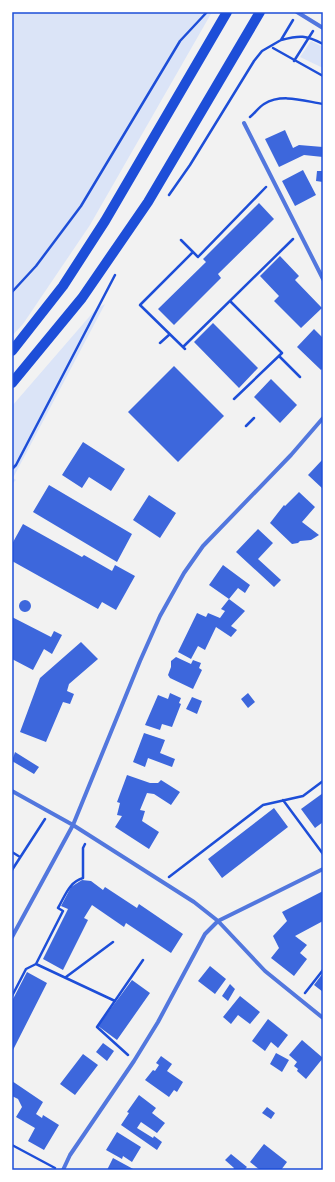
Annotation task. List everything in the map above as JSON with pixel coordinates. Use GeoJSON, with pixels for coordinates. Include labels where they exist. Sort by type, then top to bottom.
{"type":"FeatureCollection","features":[{"type":"Feature","properties":{"kind":"main road"},"geometry":{"type":"LineString","coordinates":[[12,351],[63,286],[105,221],[227,12]]}},
{"type":"Feature","properties":{"kind":"main road"},"geometry":{"type":"LineString","coordinates":[[12,383],[82,298],[148,202],[260,12]]}},
{"type":"Feature","properties":{"kind":"street"},"geometry":{"type":"LineString","coordinates":[[297,12],[323,28]]}},
{"type":"Feature","properties":{"kind":"street"},"geometry":{"type":"LineString","coordinates":[[244,123],[323,280]]}},
{"type":"Feature","properties":{"kind":"street"},"geometry":{"type":"LineString","coordinates":[[12,937],[73,824],[140,660],[160,616],[184,572],[203,546],[291,455],[323,418]]}},
{"type":"Feature","properties":{"kind":"street"},"geometry":{"type":"LineString","coordinates":[[12,791],[73,824],[194,902],[218,921],[233,936],[248,955],[323,1018]]}},
{"type":"Feature","properties":{"kind":"street"},"geometry":{"type":"LineString","coordinates":[[63,1170],[81,1137],[134,1061],[158,1022],[204,934],[218,921],[323,869]]}},
{"type":"Feature","properties":{"kind":"path"},"geometry":{"type":"LineString","coordinates":[[12,292],[36,266],[81,206],[180,41],[207,12]]}},
{"type":"Feature","properties":{"kind":"path"},"geometry":{"type":"LineString","coordinates":[[281,40],[297,12]]}},
{"type":"Feature","properties":{"kind":"path"},"geometry":{"type":"LineString","coordinates":[[168,196],[190,165],[254,61],[262,51],[281,40],[299,36],[310,37],[323,44]]}},
{"type":"Feature","properties":{"kind":"path"},"geometry":{"type":"LineString","coordinates":[[294,61],[307,41]]}},
{"type":"Feature","properties":{"kind":"path"},"geometry":{"type":"LineString","coordinates":[[273,48],[323,76]]}},
{"type":"Feature","properties":{"kind":"path"},"geometry":{"type":"LineString","coordinates":[[244,123],[264,104],[278,99],[292,98],[323,104]]}},
{"type":"Feature","properties":{"kind":"path"},"geometry":{"type":"LineString","coordinates":[[180,240],[198,257],[268,185],[274,182]]}},
{"type":"Feature","properties":{"kind":"path"},"geometry":{"type":"LineString","coordinates":[[192,252],[140,305],[184,348],[294,238],[300,234]]}},
{"type":"Feature","properties":{"kind":"path"},"geometry":{"type":"LineString","coordinates":[[12,469],[16,464],[92,315],[117,271]]}},
{"type":"Feature","properties":{"kind":"path"},"geometry":{"type":"LineString","coordinates":[[230,301],[282,353],[234,399]]}},
{"type":"Feature","properties":{"kind":"path"},"geometry":{"type":"LineString","coordinates":[[160,343],[170,334]]}},
{"type":"Feature","properties":{"kind":"path"},"geometry":{"type":"LineString","coordinates":[[279,356],[300,378]]}},
{"type":"Feature","properties":{"kind":"path"},"geometry":{"type":"LineString","coordinates":[[246,426],[254,418]]}},
{"type":"Feature","properties":{"kind":"path"},"geometry":{"type":"LineString","coordinates":[[163,882],[263,805],[303,796],[323,781]]}},
{"type":"Feature","properties":{"kind":"path"},"geometry":{"type":"LineString","coordinates":[[283,800],[323,854]]}},
{"type":"Feature","properties":{"kind":"path"},"geometry":{"type":"LineString","coordinates":[[12,870],[50,812]]}},
{"type":"Feature","properties":{"kind":"path"},"geometry":{"type":"LineString","coordinates":[[12,996],[26,969],[36,964],[63,911],[58,908],[70,885],[76,880],[83,878],[83,848],[90,836]]}},
{"type":"Feature","properties":{"kind":"path"},"geometry":{"type":"LineString","coordinates":[[12,852],[20,857]]}},
{"type":"Feature","properties":{"kind":"path"},"geometry":{"type":"LineString","coordinates":[[66,977],[113,942]]}},
{"type":"Feature","properties":{"kind":"path"},"geometry":{"type":"LineString","coordinates":[[134,1061],[96,1027],[143,960]]}},
{"type":"Feature","properties":{"kind":"path"},"geometry":{"type":"LineString","coordinates":[[36,964],[115,1001]]}},
{"type":"Feature","properties":{"kind":"path"},"geometry":{"type":"LineString","coordinates":[[299,999],[323,970]]}},
{"type":"Feature","properties":{"kind":"path"},"geometry":{"type":"LineString","coordinates":[[12,1145],[59,1170]]}},
{"type":"Feature","properties":{"kind":"shaded area"},"geometry":{"type":"Polygon","coordinates":[[[12,12],[212,12],[90,225],[23,324],[12,336],[12,12]]]}},
{"type":"Feature","properties":{"kind":"shaded area"},"geometry":{"type":"Polygon","coordinates":[[[311,41],[323,47],[323,68],[300,57],[311,41]]]}},
{"type":"Feature","properties":{"kind":"shaded area"},"geometry":{"type":"Polygon","coordinates":[[[105,304],[13,478],[16,480],[12,484],[12,406],[96,309],[105,304]]]}},
{"type":"Feature","properties":{"kind":"building"},"geometry":{"type":"Polygon","coordinates":[[[285,130],[293,148],[299,145],[323,147],[323,157],[304,155],[279,167],[265,139],[285,130]]]}},
{"type":"Feature","properties":{"kind":"building"},"geometry":{"type":"Polygon","coordinates":[[[303,170],[316,195],[295,206],[282,181],[303,170]]]}},
{"type":"Feature","properties":{"kind":"building"},"geometry":{"type":"Polygon","coordinates":[[[317,171],[323,171],[323,182],[316,181],[317,171]]]}},
{"type":"Feature","properties":{"kind":"building"},"geometry":{"type":"Polygon","coordinates":[[[259,203],[274,219],[218,274],[221,278],[174,325],[158,309],[206,262],[203,259],[259,203]]]}},
{"type":"Feature","properties":{"kind":"building"},"geometry":{"type":"Polygon","coordinates":[[[280,256],[299,276],[295,280],[322,308],[301,328],[274,301],[279,296],[260,276],[280,256]]]}},
{"type":"Feature","properties":{"kind":"building"},"geometry":{"type":"Polygon","coordinates":[[[213,323],[258,368],[239,388],[194,342],[213,323]]]}},
{"type":"Feature","properties":{"kind":"building"},"geometry":{"type":"Polygon","coordinates":[[[314,329],[323,338],[323,368],[321,370],[297,347],[314,329]]]}},
{"type":"Feature","properties":{"kind":"building"},"geometry":{"type":"Polygon","coordinates":[[[174,366],[224,416],[178,462],[128,412],[174,366]]]}},
{"type":"Feature","properties":{"kind":"building"},"geometry":{"type":"Polygon","coordinates":[[[271,379],[297,405],[280,423],[254,397],[271,379]]]}},
{"type":"Feature","properties":{"kind":"building"},"geometry":{"type":"Polygon","coordinates":[[[83,442],[125,469],[111,491],[89,477],[82,488],[62,475],[83,442]]]}},
{"type":"Feature","properties":{"kind":"building"},"geometry":{"type":"Polygon","coordinates":[[[323,459],[323,489],[308,475],[323,459]]]}},
{"type":"Feature","properties":{"kind":"building"},"geometry":{"type":"Polygon","coordinates":[[[49,485],[132,534],[117,562],[33,512],[49,485]]]}},
{"type":"Feature","properties":{"kind":"building"},"geometry":{"type":"Polygon","coordinates":[[[299,492],[315,507],[302,522],[319,535],[311,540],[300,541],[292,544],[270,523],[284,505],[285,506],[299,492]]]}},
{"type":"Feature","properties":{"kind":"building"},"geometry":{"type":"Polygon","coordinates":[[[149,495],[176,513],[160,538],[133,520],[149,495]]]}},
{"type":"Feature","properties":{"kind":"building"},"geometry":{"type":"Polygon","coordinates":[[[23,524],[82,557],[84,555],[112,571],[115,565],[135,576],[116,610],[102,602],[98,609],[12,561],[12,544],[23,524]]]}},
{"type":"Feature","properties":{"kind":"building"},"geometry":{"type":"Polygon","coordinates":[[[258,529],[273,543],[258,559],[281,580],[274,587],[236,552],[258,529]]]}},
{"type":"Feature","properties":{"kind":"building"},"geometry":{"type":"Polygon","coordinates":[[[223,565],[250,585],[245,593],[238,588],[229,599],[209,585],[223,565]]]}},
{"type":"Feature","properties":{"kind":"building"},"geometry":{"type":"Polygon","coordinates":[[[229,599],[245,611],[231,626],[237,630],[231,637],[216,627],[205,650],[198,646],[191,659],[178,652],[197,613],[206,617],[208,613],[220,618],[225,611],[221,609],[229,599]]]}},
{"type":"Feature","properties":{"kind":"building"},"geometry":{"type":"Polygon","coordinates":[[[23,600],[27,600],[31,606],[27,612],[23,612],[19,608],[19,604],[23,600]]]}},
{"type":"Feature","properties":{"kind":"building"},"geometry":{"type":"Polygon","coordinates":[[[12,617],[51,637],[54,631],[62,635],[52,654],[44,649],[33,670],[12,659],[12,617]]]}},
{"type":"Feature","properties":{"kind":"building"},"geometry":{"type":"Polygon","coordinates":[[[81,642],[98,659],[69,684],[67,691],[74,694],[70,704],[63,702],[46,742],[20,732],[40,678],[81,642]]]}},
{"type":"Feature","properties":{"kind":"building"},"geometry":{"type":"Polygon","coordinates":[[[176,657],[191,664],[193,660],[201,663],[199,668],[202,670],[193,689],[170,678],[168,675],[171,667],[171,661],[176,657]]]}},
{"type":"Feature","properties":{"kind":"building"},"geometry":{"type":"Polygon","coordinates":[[[170,693],[181,698],[179,703],[181,704],[172,727],[162,724],[160,730],[145,725],[158,695],[168,699],[170,693]]]}},
{"type":"Feature","properties":{"kind":"building"},"geometry":{"type":"Polygon","coordinates":[[[248,693],[255,702],[248,708],[241,699],[248,693]]]}},
{"type":"Feature","properties":{"kind":"building"},"geometry":{"type":"Polygon","coordinates":[[[192,697],[202,701],[197,714],[186,709],[192,697]]]}},
{"type":"Feature","properties":{"kind":"building"},"geometry":{"type":"Polygon","coordinates":[[[144,733],[165,740],[160,753],[175,759],[172,767],[148,758],[145,767],[133,762],[144,733]]]}},
{"type":"Feature","properties":{"kind":"building"},"geometry":{"type":"Polygon","coordinates":[[[15,752],[39,767],[34,774],[12,761],[15,752]]]}},
{"type":"Feature","properties":{"kind":"building"},"geometry":{"type":"Polygon","coordinates":[[[127,775],[150,783],[158,783],[161,780],[180,792],[171,805],[154,794],[147,793],[140,810],[145,811],[142,821],[159,832],[149,849],[115,827],[122,816],[117,815],[120,803],[117,802],[127,775]]]}},
{"type":"Feature","properties":{"kind":"building"},"geometry":{"type":"Polygon","coordinates":[[[323,793],[323,822],[315,828],[301,809],[323,793]]]}},
{"type":"Feature","properties":{"kind":"building"},"geometry":{"type":"Polygon","coordinates":[[[274,808],[288,827],[222,878],[208,859],[274,808]]]}},
{"type":"Feature","properties":{"kind":"building"},"geometry":{"type":"Polygon","coordinates":[[[82,880],[91,881],[103,890],[105,887],[137,908],[139,904],[183,934],[171,953],[126,923],[124,927],[92,905],[84,918],[88,920],[63,970],[43,959],[68,909],[61,906],[71,887],[82,880]]]}},
{"type":"Feature","properties":{"kind":"building"},"geometry":{"type":"Polygon","coordinates":[[[323,891],[323,921],[295,936],[307,945],[300,953],[307,959],[294,976],[271,958],[279,948],[273,936],[287,921],[282,912],[323,891]]]}},
{"type":"Feature","properties":{"kind":"building"},"geometry":{"type":"Polygon","coordinates":[[[210,966],[226,979],[215,994],[198,981],[210,966]]]}},
{"type":"Feature","properties":{"kind":"building"},"geometry":{"type":"Polygon","coordinates":[[[27,972],[47,983],[12,1052],[12,1001],[27,972]]]}},
{"type":"Feature","properties":{"kind":"building"},"geometry":{"type":"Polygon","coordinates":[[[323,973],[323,992],[314,985],[323,973]]]}},
{"type":"Feature","properties":{"kind":"building"},"geometry":{"type":"Polygon","coordinates":[[[132,980],[150,993],[117,1040],[98,1026],[132,980]]]}},
{"type":"Feature","properties":{"kind":"building"},"geometry":{"type":"Polygon","coordinates":[[[230,984],[235,989],[228,1001],[222,996],[230,984]]]}},
{"type":"Feature","properties":{"kind":"building"},"geometry":{"type":"Polygon","coordinates":[[[240,996],[260,1012],[250,1024],[238,1015],[231,1024],[223,1017],[240,996]]]}},
{"type":"Feature","properties":{"kind":"building"},"geometry":{"type":"Polygon","coordinates":[[[268,1019],[288,1035],[278,1048],[271,1042],[265,1051],[252,1041],[268,1019]]]}},
{"type":"Feature","properties":{"kind":"building"},"geometry":{"type":"Polygon","coordinates":[[[302,1040],[323,1058],[306,1079],[297,1071],[298,1069],[294,1066],[297,1062],[289,1055],[302,1040]]]}},
{"type":"Feature","properties":{"kind":"building"},"geometry":{"type":"Polygon","coordinates":[[[103,1043],[114,1051],[107,1061],[96,1052],[103,1043]]]}},
{"type":"Feature","properties":{"kind":"building"},"geometry":{"type":"Polygon","coordinates":[[[276,1053],[289,1060],[282,1072],[270,1064],[276,1053]]]}},
{"type":"Feature","properties":{"kind":"building"},"geometry":{"type":"Polygon","coordinates":[[[83,1054],[98,1065],[75,1095],[60,1084],[83,1054]]]}},
{"type":"Feature","properties":{"kind":"building"},"geometry":{"type":"Polygon","coordinates":[[[161,1056],[172,1064],[167,1071],[183,1082],[177,1092],[174,1090],[169,1097],[145,1080],[159,1065],[156,1063],[161,1056]]]}},
{"type":"Feature","properties":{"kind":"building"},"geometry":{"type":"Polygon","coordinates":[[[12,1081],[43,1102],[36,1114],[42,1118],[43,1115],[59,1125],[44,1150],[28,1141],[35,1128],[16,1117],[22,1107],[18,1099],[12,1096],[12,1081]]]}},
{"type":"Feature","properties":{"kind":"building"},"geometry":{"type":"Polygon","coordinates":[[[139,1095],[156,1108],[152,1113],[165,1123],[157,1133],[141,1122],[137,1128],[153,1138],[154,1136],[162,1142],[157,1150],[121,1125],[129,1113],[127,1112],[139,1095]]]}},
{"type":"Feature","properties":{"kind":"building"},"geometry":{"type":"Polygon","coordinates":[[[267,1107],[275,1113],[271,1119],[262,1113],[267,1107]]]}},
{"type":"Feature","properties":{"kind":"building"},"geometry":{"type":"Polygon","coordinates":[[[117,1132],[141,1147],[132,1162],[123,1156],[122,1159],[106,1150],[117,1132]]]}},
{"type":"Feature","properties":{"kind":"building"},"geometry":{"type":"Polygon","coordinates":[[[264,1144],[287,1162],[281,1170],[260,1170],[250,1162],[264,1144]]]}},
{"type":"Feature","properties":{"kind":"building"},"geometry":{"type":"Polygon","coordinates":[[[231,1154],[247,1167],[244,1170],[233,1170],[234,1168],[225,1160],[231,1154]]]}},
{"type":"Feature","properties":{"kind":"building"},"geometry":{"type":"Polygon","coordinates":[[[113,1158],[135,1170],[107,1170],[113,1158]]]}}]}
